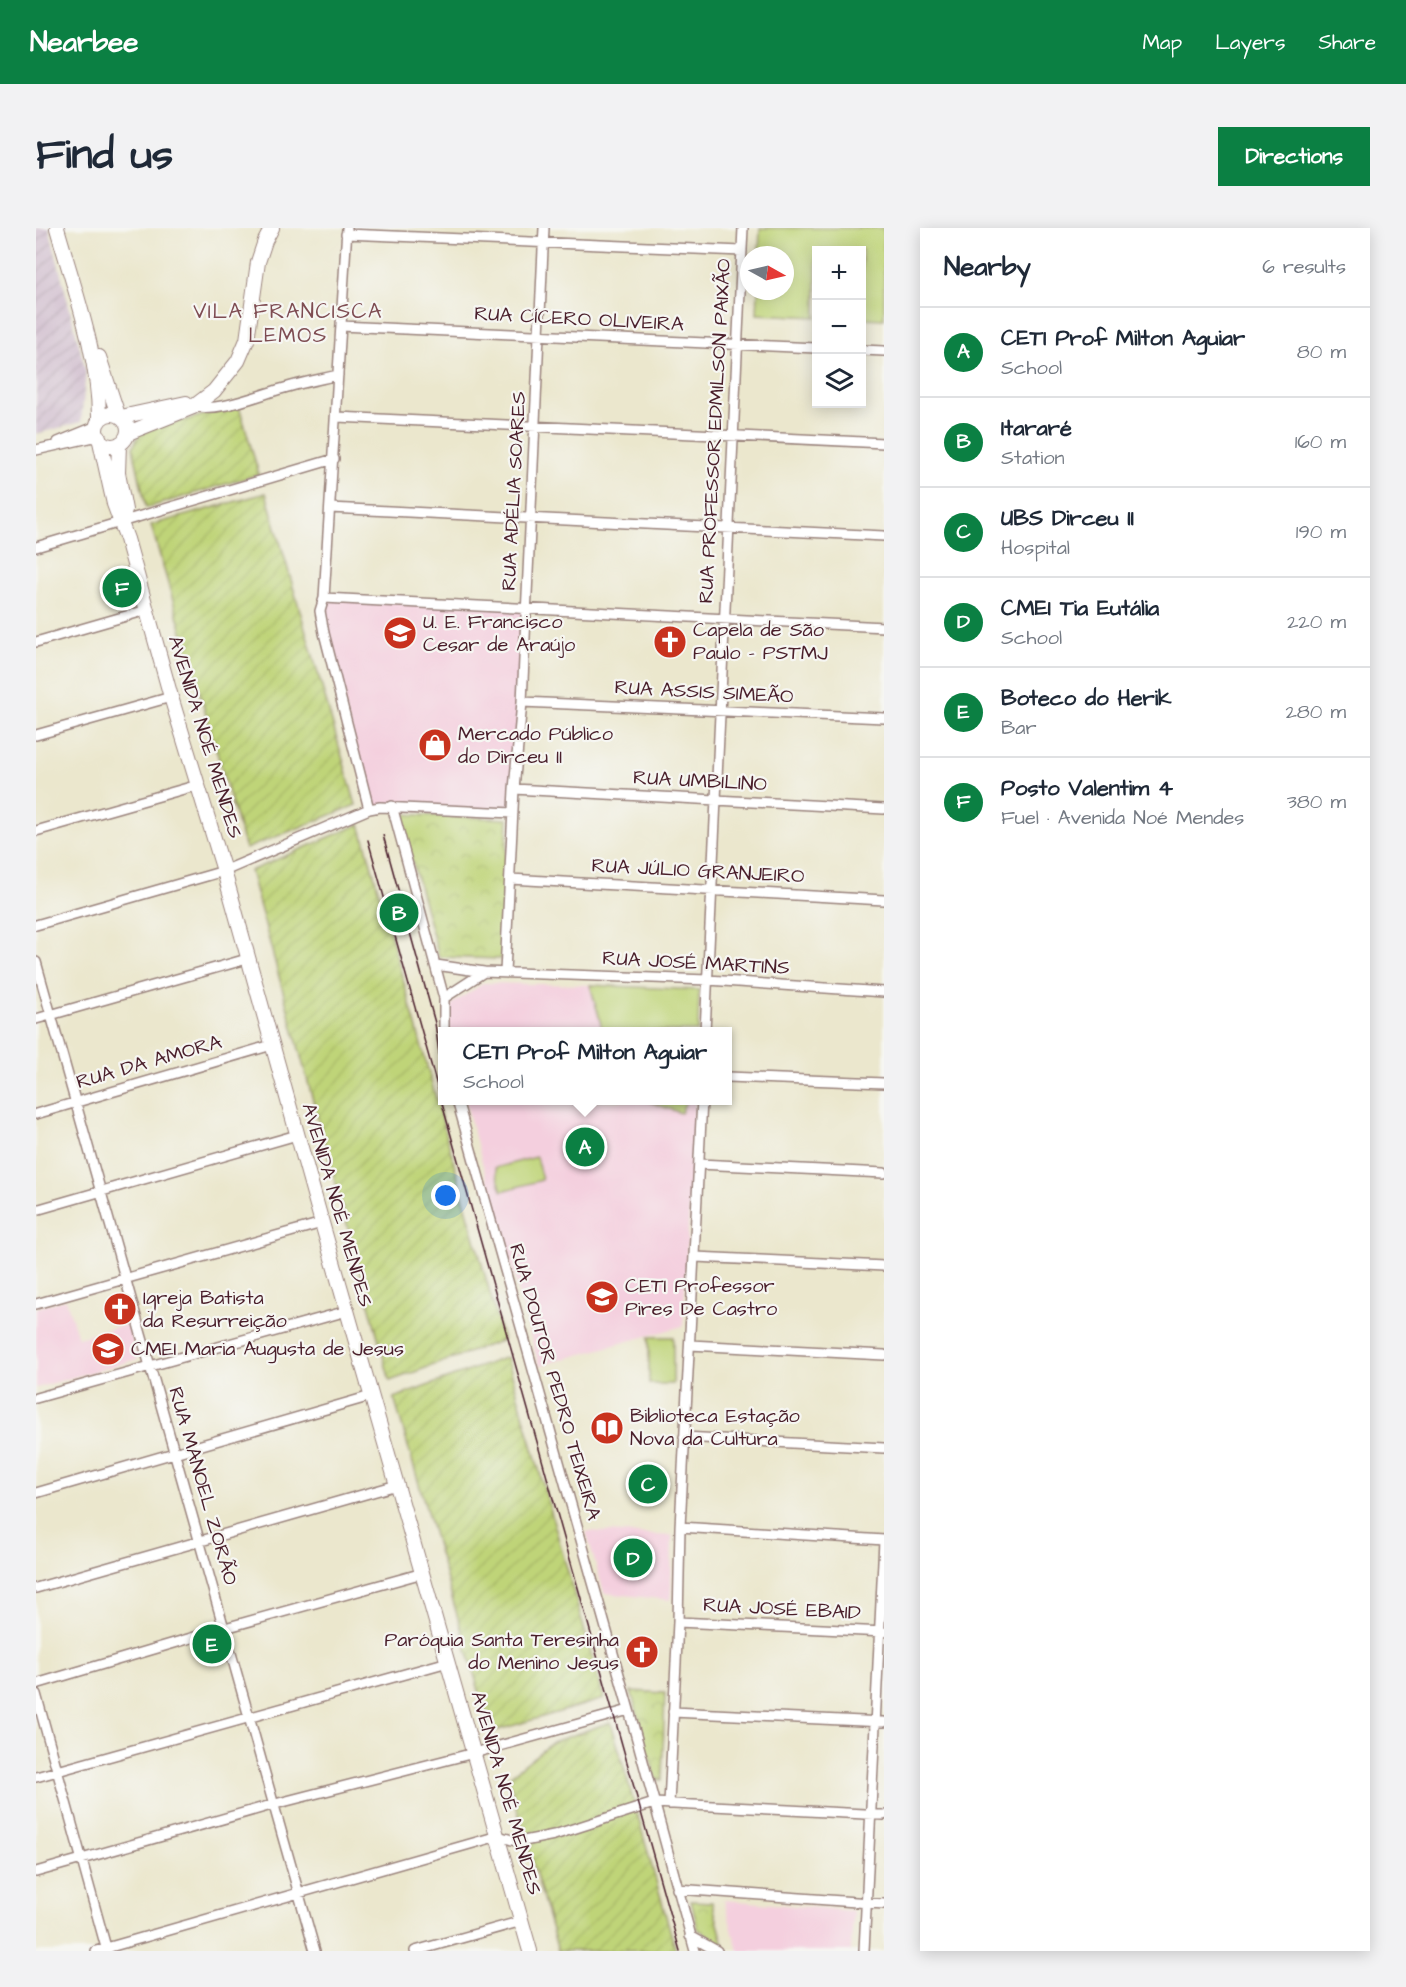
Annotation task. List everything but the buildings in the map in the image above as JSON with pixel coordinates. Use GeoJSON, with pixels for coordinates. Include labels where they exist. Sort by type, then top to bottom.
{"type":"FeatureCollection","features":[{"type":"Feature","properties":{"kind":"main road","name":"AVENIDA NOÉ MENDES"},"geometry":{"type":"LineString","coordinates":[[57,228],[86,332],[98,393],[98,430],[127,539],[171,697],[224,871],[247,959],[530,1951]]}},
{"type":"Feature","properties":{"kind":"main road"},"geometry":{"type":"LineString","coordinates":[[195,403],[120,416],[108,415],[98,430],[109,445],[195,403],[223,381],[244,351],[258,262],[272,228]]}},
{"type":"Feature","properties":{"kind":"main road","name":"AVENIDA NOÉ MENDES"},"geometry":{"type":"LineString","coordinates":[[86,332],[97,350],[120,416]]}},
{"type":"Feature","properties":{"kind":"main road"},"geometry":{"type":"LineString","coordinates":[[120,416],[127,426],[123,438]]}},
{"type":"Feature","properties":{"kind":"main road","name":"AVENIDA NOÉ MENDES"},"geometry":{"type":"LineString","coordinates":[[123,438],[118,478],[123,522]]}},
{"type":"Feature","properties":{"kind":"street","name":"RUA ADÉLIA SOARES"},"geometry":{"type":"LineString","coordinates":[[506,972],[514,789],[522,702],[544,228]]}},
{"type":"Feature","properties":{"kind":"street","name":"RUA PROFESSOR EDMILSON PAIXÃO"},"geometry":{"type":"LineString","coordinates":[[742,246],[743,228]]}},
{"type":"Feature","properties":{"kind":"street"},"geometry":{"type":"LineString","coordinates":[[369,809],[320,611],[324,598],[337,417],[347,231],[740,251]]}},
{"type":"Feature","properties":{"kind":"street","name":"RUA PROFESSOR EDMILSON PAIXÃO"},"geometry":{"type":"LineString","coordinates":[[705,1027],[740,288]]}},
{"type":"Feature","properties":{"kind":"street","name":"RUA CÍCERO OLIVEIRA"},"geometry":{"type":"LineString","coordinates":[[341,326],[812,348]]}},
{"type":"Feature","properties":{"kind":"street"},"geometry":{"type":"LineString","coordinates":[[866,350],[884,351]]}},
{"type":"Feature","properties":{"kind":"street"},"geometry":{"type":"LineString","coordinates":[[195,403],[211,407],[234,403],[289,386],[338,375]]}},
{"type":"Feature","properties":{"kind":"street"},"geometry":{"type":"LineString","coordinates":[[337,417],[884,443]]}},
{"type":"Feature","properties":{"kind":"street"},"geometry":{"type":"LineString","coordinates":[[36,450],[98,430]]}},
{"type":"Feature","properties":{"kind":"street"},"geometry":{"type":"LineString","coordinates":[[36,547],[334,459]]}},
{"type":"Feature","properties":{"kind":"street"},"geometry":{"type":"LineString","coordinates":[[330,508],[884,536]]}},
{"type":"Feature","properties":{"kind":"street"},"geometry":{"type":"LineString","coordinates":[[324,598],[884,627]]}},
{"type":"Feature","properties":{"kind":"street"},"geometry":{"type":"LineString","coordinates":[[36,642],[147,609]]}},
{"type":"Feature","properties":{"kind":"street"},"geometry":{"type":"LineString","coordinates":[[36,735],[171,697]]}},
{"type":"Feature","properties":{"kind":"street","name":"RUA ASSIS SIMEÃO"},"geometry":{"type":"LineString","coordinates":[[522,702],[884,718]]}},
{"type":"Feature","properties":{"kind":"street"},"geometry":{"type":"LineString","coordinates":[[36,831],[198,785]]}},
{"type":"Feature","properties":{"kind":"street","name":"RUA UMBILINO"},"geometry":{"type":"LineString","coordinates":[[514,789],[884,808]]}},
{"type":"Feature","properties":{"kind":"street"},"geometry":{"type":"LineString","coordinates":[[392,806],[444,998],[444,1027]]}},
{"type":"Feature","properties":{"kind":"street"},"geometry":{"type":"LineString","coordinates":[[36,925],[224,871],[369,809],[392,806],[513,813]]}},
{"type":"Feature","properties":{"kind":"street","name":"RUA JÚLIO GRANJEIRO"},"geometry":{"type":"LineString","coordinates":[[510,879],[884,900]]}},
{"type":"Feature","properties":{"kind":"street"},"geometry":{"type":"LineString","coordinates":[[36,1020],[247,959]]}},
{"type":"Feature","properties":{"kind":"street","name":"RUA MANOEL ZORÃO"},"geometry":{"type":"LineString","coordinates":[[36,962],[315,1951]]}},
{"type":"Feature","properties":{"kind":"street","name":"RUA JOSÉ MARTINS"},"geometry":{"type":"LineString","coordinates":[[436,966],[484,972],[708,980],[884,992]]}},
{"type":"Feature","properties":{"kind":"street"},"geometry":{"type":"LineString","coordinates":[[444,998],[484,972]]}},
{"type":"Feature","properties":{"kind":"street","name":"RUA DA AMORA"},"geometry":{"type":"LineString","coordinates":[[36,1114],[272,1045]]}},
{"type":"Feature","properties":{"kind":"street"},"geometry":{"type":"LineString","coordinates":[[732,1077],[884,1083]]}},
{"type":"Feature","properties":{"kind":"street","name":"RUA DOUTOR PEDRO TEIXEIRA"},"geometry":{"type":"LineString","coordinates":[[458,1105],[629,1710],[694,1951]]}},
{"type":"Feature","properties":{"kind":"street"},"geometry":{"type":"LineString","coordinates":[[669,1804],[684,1437],[702,1105]]}},
{"type":"Feature","properties":{"kind":"street"},"geometry":{"type":"LineString","coordinates":[[36,1210],[297,1135]]}},
{"type":"Feature","properties":{"kind":"street"},"geometry":{"type":"LineString","coordinates":[[699,1164],[884,1173]]}},
{"type":"Feature","properties":{"kind":"street"},"geometry":{"type":"LineString","coordinates":[[36,1304],[322,1223]]}},
{"type":"Feature","properties":{"kind":"street"},"geometry":{"type":"LineString","coordinates":[[695,1257],[884,1266]]}},
{"type":"Feature","properties":{"kind":"street"},"geometry":{"type":"LineString","coordinates":[[36,1398],[347,1311]]}},
{"type":"Feature","properties":{"kind":"street"},"geometry":{"type":"LineString","coordinates":[[690,1345],[884,1356]]}},
{"type":"Feature","properties":{"kind":"street"},"geometry":{"type":"LineString","coordinates":[[36,1493],[371,1396]]}},
{"type":"Feature","properties":{"kind":"street"},"geometry":{"type":"LineString","coordinates":[[684,1437],[884,1448]]}},
{"type":"Feature","properties":{"kind":"street"},"geometry":{"type":"LineString","coordinates":[[36,1588],[397,1485]]}},
{"type":"Feature","properties":{"kind":"street"},"geometry":{"type":"LineString","coordinates":[[680,1527],[884,1541],[880,1722],[871,1814],[864,1951]]}},
{"type":"Feature","properties":{"kind":"street"},"geometry":{"type":"LineString","coordinates":[[36,1684],[225,1628],[423,1574]]}},
{"type":"Feature","properties":{"kind":"street","name":"RUA JOSÉ EBAID"},"geometry":{"type":"LineString","coordinates":[[678,1622],[882,1632]]}},
{"type":"Feature","properties":{"kind":"street"},"geometry":{"type":"LineString","coordinates":[[36,1778],[448,1662]]}},
{"type":"Feature","properties":{"kind":"street"},"geometry":{"type":"LineString","coordinates":[[36,1695],[107,1949]]}},
{"type":"Feature","properties":{"kind":"street"},"geometry":{"type":"LineString","coordinates":[[36,1872],[275,1804],[629,1710]]}},
{"type":"Feature","properties":{"kind":"street"},"geometry":{"type":"LineString","coordinates":[[673,1712],[880,1722]]}},
{"type":"Feature","properties":{"kind":"street"},"geometry":{"type":"LineString","coordinates":[[96,1951],[498,1836],[519,1842],[554,1835],[654,1803],[884,1815]]}},
{"type":"Feature","properties":{"kind":"street"},"geometry":{"type":"LineString","coordinates":[[677,1889],[884,1905]]}},
{"type":"Feature","properties":{"kind":"street"},"geometry":{"type":"LineString","coordinates":[[415,1951],[522,1921]]}},
{"type":"Feature","properties":{"kind":"street"},"geometry":{"type":"LineString","coordinates":[[690,1936],[717,1951]]}},
{"type":"Feature","properties":{"kind":"shaded area"},"geometry":{"type":"Polygon","coordinates":[[[36,228],[49,228],[86,372],[81,422],[36,434],[36,228]]]}},
{"type":"Feature","properties":{"kind":"shaded area","name":"Mercado Público do Dirceu II"},"geometry":{"type":"Polygon","coordinates":[[[324,598],[526,608],[513,813],[369,809],[321,607],[324,598]]]}},
{"type":"Feature","properties":{"kind":"shaded area"},"geometry":{"type":"Polygon","coordinates":[[[484,983],[590,985],[602,1027],[449,1027],[449,1013],[453,1003],[484,983]]]}},
{"type":"Feature","properties":{"kind":"shaded area"},"geometry":{"type":"Polygon","coordinates":[[[466,1105],[695,1105],[683,1326],[539,1366],[466,1105]]]}},
{"type":"Feature","properties":{"kind":"shaded area"},"geometry":{"type":"Polygon","coordinates":[[[66,1299],[78,1338],[128,1324],[138,1359],[36,1388],[36,1308],[66,1299]]]}},
{"type":"Feature","properties":{"kind":"shaded area"},"geometry":{"type":"Polygon","coordinates":[[[586,1532],[672,1536],[671,1600],[604,1593],[586,1532]]]}},
{"type":"Feature","properties":{"kind":"shaded area"},"geometry":{"type":"Polygon","coordinates":[[[724,1900],[853,1911],[851,1951],[738,1951],[724,1900]]]}},
{"type":"Feature","properties":{"kind":"green space"},"geometry":{"type":"Polygon","coordinates":[[[760,228],[884,228],[884,319],[866,318],[866,246],[812,246],[812,317],[757,314],[758,300],[794,300],[794,246],[759,246],[760,228]]]}},
{"type":"Feature","properties":{"kind":"green space"},"geometry":{"type":"Polygon","coordinates":[[[239,406],[259,474],[146,508],[133,447],[140,432],[239,406]]]}},
{"type":"Feature","properties":{"kind":"green space"},"geometry":{"type":"Polygon","coordinates":[[[266,493],[356,805],[245,849],[151,525],[266,493]]]}},
{"type":"Feature","properties":{"kind":"green space"},"geometry":{"type":"Polygon","coordinates":[[[399,814],[508,819],[501,959],[439,957],[399,814]]]}},
{"type":"Feature","properties":{"kind":"green space"},"geometry":{"type":"Polygon","coordinates":[[[360,824],[503,1340],[390,1381],[250,871],[360,824]]]}},
{"type":"Feature","properties":{"kind":"green space"},"geometry":{"type":"Polygon","coordinates":[[[590,985],[699,990],[698,1027],[602,1027],[590,985]]]}},
{"type":"Feature","properties":{"kind":"green space"},"geometry":{"type":"Polygon","coordinates":[[[658,1105],[684,1105],[681,1113],[658,1105]]]}},
{"type":"Feature","properties":{"kind":"green space"},"geometry":{"type":"Polygon","coordinates":[[[536,1157],[542,1180],[502,1191],[495,1168],[536,1157]]]}},
{"type":"Feature","properties":{"kind":"green space"},"geometry":{"type":"Polygon","coordinates":[[[649,1337],[673,1337],[673,1384],[649,1384],[649,1337]]]}},
{"type":"Feature","properties":{"kind":"green space"},"geometry":{"type":"Polygon","coordinates":[[[507,1357],[604,1699],[491,1732],[394,1398],[507,1357]]]}},
{"type":"Feature","properties":{"kind":"green space"},"geometry":{"type":"Polygon","coordinates":[[[631,1691],[665,1693],[662,1780],[656,1779],[631,1691]]]}},
{"type":"Feature","properties":{"kind":"green space"},"geometry":{"type":"Polygon","coordinates":[[[611,1722],[676,1951],[558,1951],[508,1777],[553,1742],[611,1722]]]}},
{"type":"Feature","properties":{"kind":"green space"},"geometry":{"type":"Polygon","coordinates":[[[691,1901],[712,1902],[724,1945],[698,1929],[691,1901]]]}},
{"type":"Feature","properties":{"kind":"tram line"},"geometry":{"type":"LineString","coordinates":[[383,835],[435,1023],[438,1046]]}},
{"type":"Feature","properties":{"kind":"tram line"},"geometry":{"type":"LineString","coordinates":[[368,840],[438,1089]]}},
{"type":"Feature","properties":{"kind":"tram line"},"geometry":{"type":"LineString","coordinates":[[442,1105],[680,1951]]}},
{"type":"Feature","properties":{"kind":"place","name":"Posto Valentim 4"},"geometry":{"type":"Point","coordinates":[122,588]}},
{"type":"Feature","properties":{"kind":"place","name":"U. E. Francisco Cesar de Araújo"},"geometry":{"type":"Point","coordinates":[400,633]}},
{"type":"Feature","properties":{"kind":"place","name":"Capela de São Paulo - PSTMJ"},"geometry":{"type":"Point","coordinates":[670,642]}},
{"type":"Feature","properties":{"kind":"place","name":"Mercado Público do Dirceu II"},"geometry":{"type":"Point","coordinates":[435,745]}},
{"type":"Feature","properties":{"kind":"place","name":"Itararé"},"geometry":{"type":"Point","coordinates":[399,913]}},
{"type":"Feature","properties":{"kind":"place","name":"CETI Prof Milton Aguiar"},"geometry":{"type":"Point","coordinates":[585,1147]}},
{"type":"Feature","properties":{"kind":"place","name":"CETI Professor Pires De Castro"},"geometry":{"type":"Point","coordinates":[602,1297]}},
{"type":"Feature","properties":{"kind":"place","name":"Igreja Batista da Resurreição"},"geometry":{"type":"Point","coordinates":[120,1309]}},
{"type":"Feature","properties":{"kind":"place","name":"CMEI Maria Augusta de Jesus"},"geometry":{"type":"Point","coordinates":[108,1349]}},
{"type":"Feature","properties":{"kind":"place","name":"Biblioteca Estação Nova da Cultura"},"geometry":{"type":"Point","coordinates":[607,1428]}},
{"type":"Feature","properties":{"kind":"place","name":"UBS Dirceu II"},"geometry":{"type":"Point","coordinates":[648,1484]}},
{"type":"Feature","properties":{"kind":"place","name":"CMEI Tia Eutália"},"geometry":{"type":"Point","coordinates":[633,1558]}},
{"type":"Feature","properties":{"kind":"place","name":"Boteco do Herik"},"geometry":{"type":"Point","coordinates":[212,1644]}},
{"type":"Feature","properties":{"kind":"place","name":"Paróquia Santa Teresinha do Menino Jesus"},"geometry":{"type":"Point","coordinates":[642,1652]}},
{"type":"Feature","properties":{"kind":"district","name":"VILA FRANCISCA LEMOS"},"geometry":{"type":"Point","coordinates":[288,323]}}]}
